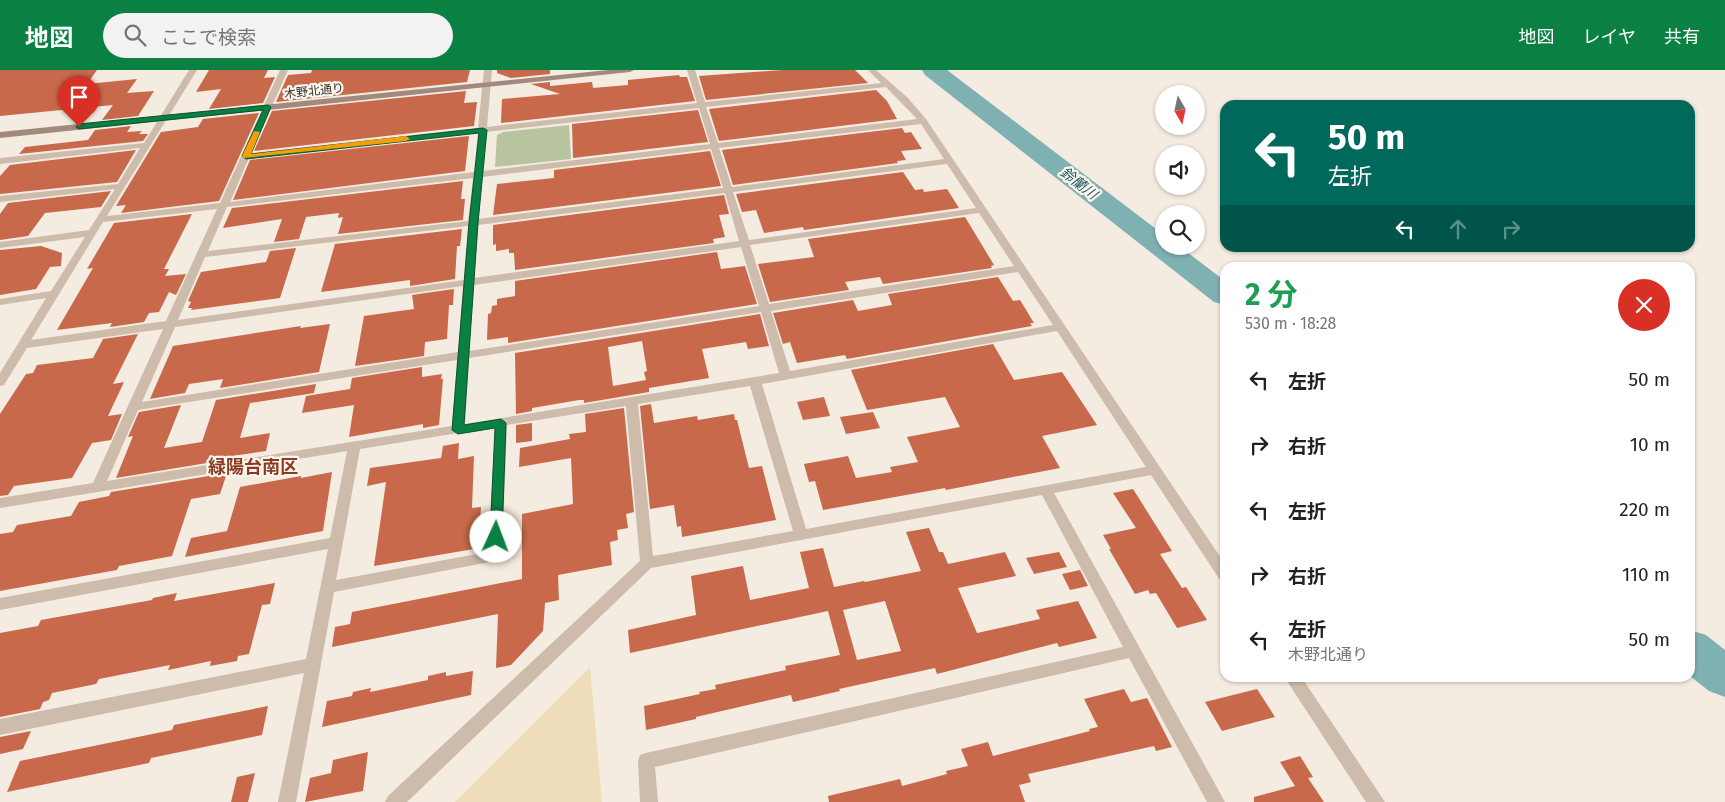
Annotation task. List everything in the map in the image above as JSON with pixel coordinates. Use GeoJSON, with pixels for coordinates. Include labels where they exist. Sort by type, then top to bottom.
{"type":"FeatureCollection","features":[{"type":"Feature","properties":{"kind":"street"},"geometry":{"type":"LineString","coordinates":[[0,382],[193,70]]}},
{"type":"Feature","properties":{"kind":"street"},"geometry":{"type":"LineString","coordinates":[[98,487],[284,70]]}},
{"type":"Feature","properties":{"kind":"street"},"geometry":{"type":"LineString","coordinates":[[458,430],[488,70]]}},
{"type":"Feature","properties":{"kind":"street","name":"木野北通り"},"geometry":{"type":"LineString","coordinates":[[0,135],[630,70]]}},
{"type":"Feature","properties":{"kind":"street"},"geometry":{"type":"LineString","coordinates":[[691,70],[786,376]]}},
{"type":"Feature","properties":{"kind":"street"},"geometry":{"type":"LineString","coordinates":[[872,70],[889,84],[923,121],[1220,569]]}},
{"type":"Feature","properties":{"kind":"street"},"geometry":{"type":"LineString","coordinates":[[246,156],[889,84]]}},
{"type":"Feature","properties":{"kind":"street"},"geometry":{"type":"LineString","coordinates":[[100,220],[923,121]]}},
{"type":"Feature","properties":{"kind":"street"},"geometry":{"type":"LineString","coordinates":[[0,162],[146,145]]}},
{"type":"Feature","properties":{"kind":"street"},"geometry":{"type":"LineString","coordinates":[[202,255],[474,223],[949,160]]}},
{"type":"Feature","properties":{"kind":"street"},"geometry":{"type":"LineString","coordinates":[[0,199],[121,186]]}},
{"type":"Feature","properties":{"kind":"street"},"geometry":{"type":"LineString","coordinates":[[23,344],[981,210]]}},
{"type":"Feature","properties":{"kind":"street"},"geometry":{"type":"LineString","coordinates":[[0,245],[92,233]]}},
{"type":"Feature","properties":{"kind":"street"},"geometry":{"type":"LineString","coordinates":[[133,407],[1022,268]]}},
{"type":"Feature","properties":{"kind":"street"},"geometry":{"type":"LineString","coordinates":[[0,302],[54,294]]}},
{"type":"Feature","properties":{"kind":"street"},"geometry":{"type":"LineString","coordinates":[[0,503],[632,402],[1061,327]]}},
{"type":"Feature","properties":{"kind":"street"},"geometry":{"type":"LineString","coordinates":[[755,381],[801,536]]}},
{"type":"Feature","properties":{"kind":"street"},"geometry":{"type":"LineString","coordinates":[[632,402],[648,563]]}},
{"type":"Feature","properties":{"kind":"street"},"geometry":{"type":"LineString","coordinates":[[328,586],[495,556],[501,423]]}},
{"type":"Feature","properties":{"kind":"street"},"geometry":{"type":"LineString","coordinates":[[287,802],[354,447]]}},
{"type":"Feature","properties":{"kind":"street"},"geometry":{"type":"LineString","coordinates":[[394,802],[648,563],[1154,470]]}},
{"type":"Feature","properties":{"kind":"street"},"geometry":{"type":"LineString","coordinates":[[1046,491],[1216,802]]}},
{"type":"Feature","properties":{"kind":"street"},"geometry":{"type":"LineString","coordinates":[[0,604],[336,542]]}},
{"type":"Feature","properties":{"kind":"street"},"geometry":{"type":"LineString","coordinates":[[650,802],[646,761],[1134,651]]}},
{"type":"Feature","properties":{"kind":"street"},"geometry":{"type":"LineString","coordinates":[[0,727],[313,664]]}},
{"type":"Feature","properties":{"kind":"street"},"geometry":{"type":"LineString","coordinates":[[1296,682],[1376,802]]}},
{"type":"Feature","properties":{"kind":"green space"},"geometry":{"type":"Polygon","coordinates":[[[569,125],[571,159],[495,167],[497,135],[503,132],[569,125]]]}},
{"type":"Feature","properties":{"kind":"sand"},"geometry":{"type":"Polygon","coordinates":[[[590,667],[602,802],[455,802],[590,667]]]}},
{"type":"Feature","properties":{"kind":"building"},"geometry":{"type":"Polygon","coordinates":[[[0,70],[97,70],[87,84],[137,79],[127,93],[154,91],[138,116],[102,120],[113,105],[0,116],[0,70]]]}},
{"type":"Feature","properties":{"kind":"building"},"geometry":{"type":"Polygon","coordinates":[[[209,70],[268,70],[264,78],[275,77],[263,103],[209,109],[221,89],[196,92],[209,70]]]}},
{"type":"Feature","properties":{"kind":"building"},"geometry":{"type":"Polygon","coordinates":[[[312,70],[470,70],[467,82],[276,102],[288,75],[311,73],[312,70]]]}},
{"type":"Feature","properties":{"kind":"building"},"geometry":{"type":"Polygon","coordinates":[[[497,70],[550,70],[550,74],[511,78],[497,73],[497,70]]]}},
{"type":"Feature","properties":{"kind":"building"},"geometry":{"type":"Polygon","coordinates":[[[782,70],[855,70],[868,83],[706,100],[699,76],[782,70]]]}},
{"type":"Feature","properties":{"kind":"building"},"geometry":{"type":"Polygon","coordinates":[[[679,75],[680,77],[687,77],[695,101],[501,123],[502,99],[560,94],[531,84],[550,82],[550,86],[592,82],[593,88],[628,85],[628,80],[679,75]]]}},
{"type":"Feature","properties":{"kind":"building"},"geometry":{"type":"Polygon","coordinates":[[[876,90],[887,101],[897,119],[719,141],[709,109],[876,90]]]}},
{"type":"Feature","properties":{"kind":"building"},"geometry":{"type":"Polygon","coordinates":[[[466,91],[464,103],[477,102],[474,126],[254,151],[272,111],[466,91]]]}},
{"type":"Feature","properties":{"kind":"building"},"geometry":{"type":"Polygon","coordinates":[[[698,110],[708,142],[573,158],[572,124],[698,110]]]}},
{"type":"Feature","properties":{"kind":"building"},"geometry":{"type":"Polygon","coordinates":[[[259,113],[219,201],[121,213],[126,205],[116,206],[161,132],[198,127],[203,119],[259,113]]]}},
{"type":"Feature","properties":{"kind":"building"},"geometry":{"type":"Polygon","coordinates":[[[131,126],[127,132],[142,131],[139,134],[148,134],[143,141],[19,154],[25,147],[88,140],[95,130],[131,126]]]}},
{"type":"Feature","properties":{"kind":"building"},"geometry":{"type":"Polygon","coordinates":[[[902,128],[905,133],[911,132],[922,149],[901,151],[906,160],[897,161],[898,163],[733,185],[722,150],[902,128]]]}},
{"type":"Feature","properties":{"kind":"building"},"geometry":{"type":"Polygon","coordinates":[[[469,136],[465,171],[233,200],[250,160],[469,136]]]}},
{"type":"Feature","properties":{"kind":"building"},"geometry":{"type":"Polygon","coordinates":[[[136,150],[117,182],[0,194],[0,176],[10,165],[136,150]]]}},
{"type":"Feature","properties":{"kind":"building"},"geometry":{"type":"Polygon","coordinates":[[[710,151],[721,186],[493,215],[497,184],[554,178],[554,170],[710,151]]]}},
{"type":"Feature","properties":{"kind":"building"},"geometry":{"type":"Polygon","coordinates":[[[903,172],[915,190],[923,189],[924,192],[947,189],[959,208],[804,230],[803,227],[764,233],[756,210],[742,212],[736,194],[903,172]]]}},
{"type":"Feature","properties":{"kind":"building"},"geometry":{"type":"Polygon","coordinates":[[[463,181],[461,199],[465,199],[463,220],[338,234],[343,217],[338,218],[339,213],[306,217],[299,239],[274,242],[282,219],[223,228],[232,208],[463,181]]]}},
{"type":"Feature","properties":{"kind":"building"},"geometry":{"type":"Polygon","coordinates":[[[111,191],[101,207],[45,213],[28,236],[0,240],[0,214],[8,203],[111,191]]]}},
{"type":"Feature","properties":{"kind":"building"},"geometry":{"type":"Polygon","coordinates":[[[724,195],[729,214],[719,215],[725,237],[713,239],[714,243],[515,270],[514,253],[509,253],[509,249],[496,251],[496,244],[493,245],[493,225],[724,195]]]}},
{"type":"Feature","properties":{"kind":"building"},"geometry":{"type":"Polygon","coordinates":[[[192,214],[164,269],[169,269],[165,276],[186,274],[176,295],[169,292],[159,312],[149,313],[144,322],[110,327],[112,323],[57,330],[93,268],[87,269],[114,223],[192,214]]]}},
{"type":"Feature","properties":{"kind":"building"},"geometry":{"type":"Polygon","coordinates":[[[965,217],[994,265],[991,266],[992,268],[883,284],[880,277],[845,282],[849,290],[770,302],[758,264],[814,257],[808,239],[965,217]]]}},
{"type":"Feature","properties":{"kind":"building"},"geometry":{"type":"Polygon","coordinates":[[[462,229],[460,246],[457,246],[455,279],[410,286],[410,280],[321,292],[335,244],[462,229]]]}},
{"type":"Feature","properties":{"kind":"building"},"geometry":{"type":"Polygon","coordinates":[[[41,246],[62,253],[61,266],[50,267],[36,289],[0,295],[0,250],[41,246]]]}},
{"type":"Feature","properties":{"kind":"building"},"geometry":{"type":"Polygon","coordinates":[[[296,248],[280,298],[191,310],[192,308],[188,308],[191,302],[188,301],[201,272],[266,262],[270,251],[296,248]]]}},
{"type":"Feature","properties":{"kind":"building"},"geometry":{"type":"Polygon","coordinates":[[[717,252],[721,269],[745,266],[757,304],[508,343],[508,337],[487,340],[488,314],[491,313],[492,306],[497,305],[497,299],[515,296],[515,281],[717,252]]]}},
{"type":"Feature","properties":{"kind":"building"},"geometry":{"type":"Polygon","coordinates":[[[998,277],[1013,301],[1020,300],[1034,323],[1030,323],[1032,326],[847,359],[845,355],[797,363],[790,342],[783,344],[773,313],[853,300],[858,311],[892,305],[888,294],[998,277]]]}},
{"type":"Feature","properties":{"kind":"building"},"geometry":{"type":"Polygon","coordinates":[[[454,289],[453,305],[449,305],[447,339],[425,342],[424,356],[355,366],[364,316],[414,309],[412,295],[454,289]]]}},
{"type":"Feature","properties":{"kind":"building"},"geometry":{"type":"Polygon","coordinates":[[[760,314],[769,346],[748,349],[746,342],[702,349],[709,378],[649,388],[649,392],[584,403],[584,400],[579,400],[532,408],[532,411],[516,414],[515,353],[760,314]],[[642,341],[608,347],[613,386],[646,380],[644,372],[647,371],[642,341]]]}},
{"type":"Feature","properties":{"kind":"building"},"geometry":{"type":"Polygon","coordinates":[[[330,324],[319,372],[220,388],[223,379],[189,384],[185,393],[150,399],[173,346],[301,326],[300,328],[330,324]]]}},
{"type":"Feature","properties":{"kind":"building"},"geometry":{"type":"Polygon","coordinates":[[[138,334],[113,384],[124,382],[108,416],[122,414],[111,440],[92,443],[72,478],[14,486],[8,495],[0,496],[0,414],[26,374],[33,373],[37,365],[93,358],[103,339],[138,334]]]}},
{"type":"Feature","properties":{"kind":"building"},"geometry":{"type":"Polygon","coordinates":[[[993,344],[1014,380],[1062,372],[1097,425],[1042,436],[1060,468],[946,490],[945,488],[823,510],[815,481],[809,482],[804,464],[848,456],[856,478],[892,472],[890,467],[918,462],[907,437],[960,427],[945,397],[867,410],[851,370],[993,344]]]}},
{"type":"Feature","properties":{"kind":"building"},"geometry":{"type":"Polygon","coordinates":[[[422,367],[422,377],[442,374],[439,425],[423,428],[423,424],[349,437],[354,405],[302,413],[306,396],[350,389],[352,378],[422,367]]]}},
{"type":"Feature","properties":{"kind":"building"},"geometry":{"type":"Polygon","coordinates":[[[316,384],[314,393],[250,403],[240,438],[270,433],[266,451],[232,456],[231,459],[116,478],[133,436],[128,437],[139,412],[181,405],[164,448],[202,442],[216,400],[316,384]]]}},
{"type":"Feature","properties":{"kind":"building"},"geometry":{"type":"Polygon","coordinates":[[[824,397],[830,416],[803,420],[797,402],[824,397]]]}},
{"type":"Feature","properties":{"kind":"building"},"geometry":{"type":"Polygon","coordinates":[[[651,404],[654,423],[697,416],[698,420],[734,414],[749,468],[762,466],[776,520],[682,537],[681,526],[677,527],[674,505],[650,509],[640,406],[651,404]]]}},
{"type":"Feature","properties":{"kind":"building"},"geometry":{"type":"Polygon","coordinates":[[[624,408],[634,512],[626,514],[628,528],[617,530],[618,540],[610,542],[612,565],[558,575],[559,600],[545,603],[543,631],[511,665],[496,668],[498,614],[332,647],[335,627],[350,624],[352,612],[522,579],[522,514],[573,504],[571,458],[519,467],[520,448],[570,439],[569,434],[586,432],[585,414],[624,408]]]}},
{"type":"Feature","properties":{"kind":"building"},"geometry":{"type":"Polygon","coordinates":[[[873,412],[880,428],[846,434],[840,417],[873,412]]]}},
{"type":"Feature","properties":{"kind":"building"},"geometry":{"type":"Polygon","coordinates":[[[532,423],[532,441],[516,443],[516,425],[532,423]]]}},
{"type":"Feature","properties":{"kind":"building"},"geometry":{"type":"Polygon","coordinates":[[[459,443],[458,459],[474,456],[472,508],[481,507],[480,525],[475,526],[474,549],[374,566],[386,482],[367,486],[370,468],[441,458],[443,446],[459,443]]]}},
{"type":"Feature","properties":{"kind":"building"},"geometry":{"type":"Polygon","coordinates":[[[332,472],[323,531],[185,557],[191,538],[227,531],[240,487],[332,472]]]}},
{"type":"Feature","properties":{"kind":"building"},"geometry":{"type":"Polygon","coordinates":[[[227,473],[220,494],[191,499],[172,556],[119,566],[117,570],[0,591],[0,534],[13,532],[17,525],[71,516],[79,502],[109,496],[111,492],[227,473]]]}},
{"type":"Feature","properties":{"kind":"building"},"geometry":{"type":"Polygon","coordinates":[[[1133,489],[1172,551],[1160,554],[1182,588],[1186,587],[1207,620],[1177,628],[1156,593],[1150,594],[1148,590],[1135,594],[1109,549],[1111,549],[1103,535],[1136,528],[1113,493],[1133,489]]]}},
{"type":"Feature","properties":{"kind":"building"},"geometry":{"type":"Polygon","coordinates":[[[929,528],[939,552],[943,552],[948,564],[1005,552],[1016,576],[958,588],[977,633],[1040,619],[1036,610],[1078,601],[1097,638],[1059,647],[1057,643],[937,674],[935,668],[839,689],[840,691],[793,702],[791,695],[646,730],[644,706],[700,694],[699,692],[716,689],[715,685],[786,670],[785,666],[840,655],[828,611],[630,653],[628,630],[696,615],[691,576],[743,566],[750,600],[809,588],[800,552],[823,548],[834,587],[921,571],[906,532],[929,528]],[[885,601],[843,610],[857,660],[901,651],[885,601]]]}},
{"type":"Feature","properties":{"kind":"building"},"geometry":{"type":"Polygon","coordinates":[[[1059,552],[1067,567],[1034,574],[1026,558],[1059,552]]]}},
{"type":"Feature","properties":{"kind":"building"},"geometry":{"type":"Polygon","coordinates":[[[1080,570],[1088,586],[1070,590],[1062,574],[1080,570]]]}},
{"type":"Feature","properties":{"kind":"building"},"geometry":{"type":"Polygon","coordinates":[[[275,583],[270,604],[262,605],[249,654],[238,656],[237,661],[210,666],[211,661],[168,670],[170,665],[99,679],[96,684],[52,693],[49,700],[43,702],[40,709],[0,717],[0,633],[38,626],[41,620],[152,600],[153,598],[177,593],[174,601],[275,583]]]}},
{"type":"Feature","properties":{"kind":"building"},"geometry":{"type":"Polygon","coordinates":[[[473,671],[471,695],[322,727],[327,701],[352,696],[353,692],[371,688],[370,692],[428,680],[428,676],[446,672],[446,676],[473,671]]]}},
{"type":"Feature","properties":{"kind":"building"},"geometry":{"type":"Polygon","coordinates":[[[1124,689],[1131,702],[1147,698],[1172,747],[1156,751],[1154,746],[1028,774],[1031,782],[1019,785],[1025,802],[829,802],[828,796],[900,779],[902,786],[947,774],[946,771],[968,766],[961,749],[988,742],[993,756],[1090,731],[1089,729],[1098,727],[1084,699],[1124,689]]]}},
{"type":"Feature","properties":{"kind":"building"},"geometry":{"type":"Polygon","coordinates":[[[1257,689],[1275,717],[1222,731],[1205,702],[1257,689]]]}},
{"type":"Feature","properties":{"kind":"building"},"geometry":{"type":"Polygon","coordinates":[[[268,706],[262,735],[151,758],[149,763],[7,792],[20,761],[172,730],[174,725],[268,706]]]}},
{"type":"Feature","properties":{"kind":"building"},"geometry":{"type":"Polygon","coordinates":[[[31,731],[23,749],[0,754],[0,737],[31,731]]]}},
{"type":"Feature","properties":{"kind":"building"},"geometry":{"type":"Polygon","coordinates":[[[368,752],[363,791],[305,802],[310,778],[331,773],[333,760],[368,752]]]}},
{"type":"Feature","properties":{"kind":"building"},"geometry":{"type":"Polygon","coordinates":[[[1300,756],[1313,777],[1308,778],[1324,802],[1254,802],[1254,797],[1295,786],[1280,762],[1300,756]]]}},
{"type":"Feature","properties":{"kind":"building"},"geometry":{"type":"Polygon","coordinates":[[[255,773],[248,802],[231,802],[237,777],[255,773]]]}},
{"type":"Feature","properties":{"kind":"waterway","name":"鈴蘭川"},"geometry":{"type":"LineString","coordinates":[[933,70],[1220,292]]}},
{"type":"Feature","properties":{"kind":"waterway","name":"鈴蘭川"},"geometry":{"type":"LineString","coordinates":[[1695,653],[1725,677]]}},
{"type":"Feature","properties":{"kind":"slow traffic"},"geometry":{"type":"LineString","coordinates":[[256,132],[246,156],[406,139]]}},
{"type":"Feature","properties":{"kind":"district","name":"緑陽台南区"},"geometry":{"type":"Point","coordinates":[253,467]}},
{"type":"Feature","properties":{"kind":"route"},"geometry":{"type":"LineString","coordinates":[[79,127],[268,107],[246,156],[483,130],[458,430],[501,423],[496,537]]}}]}
